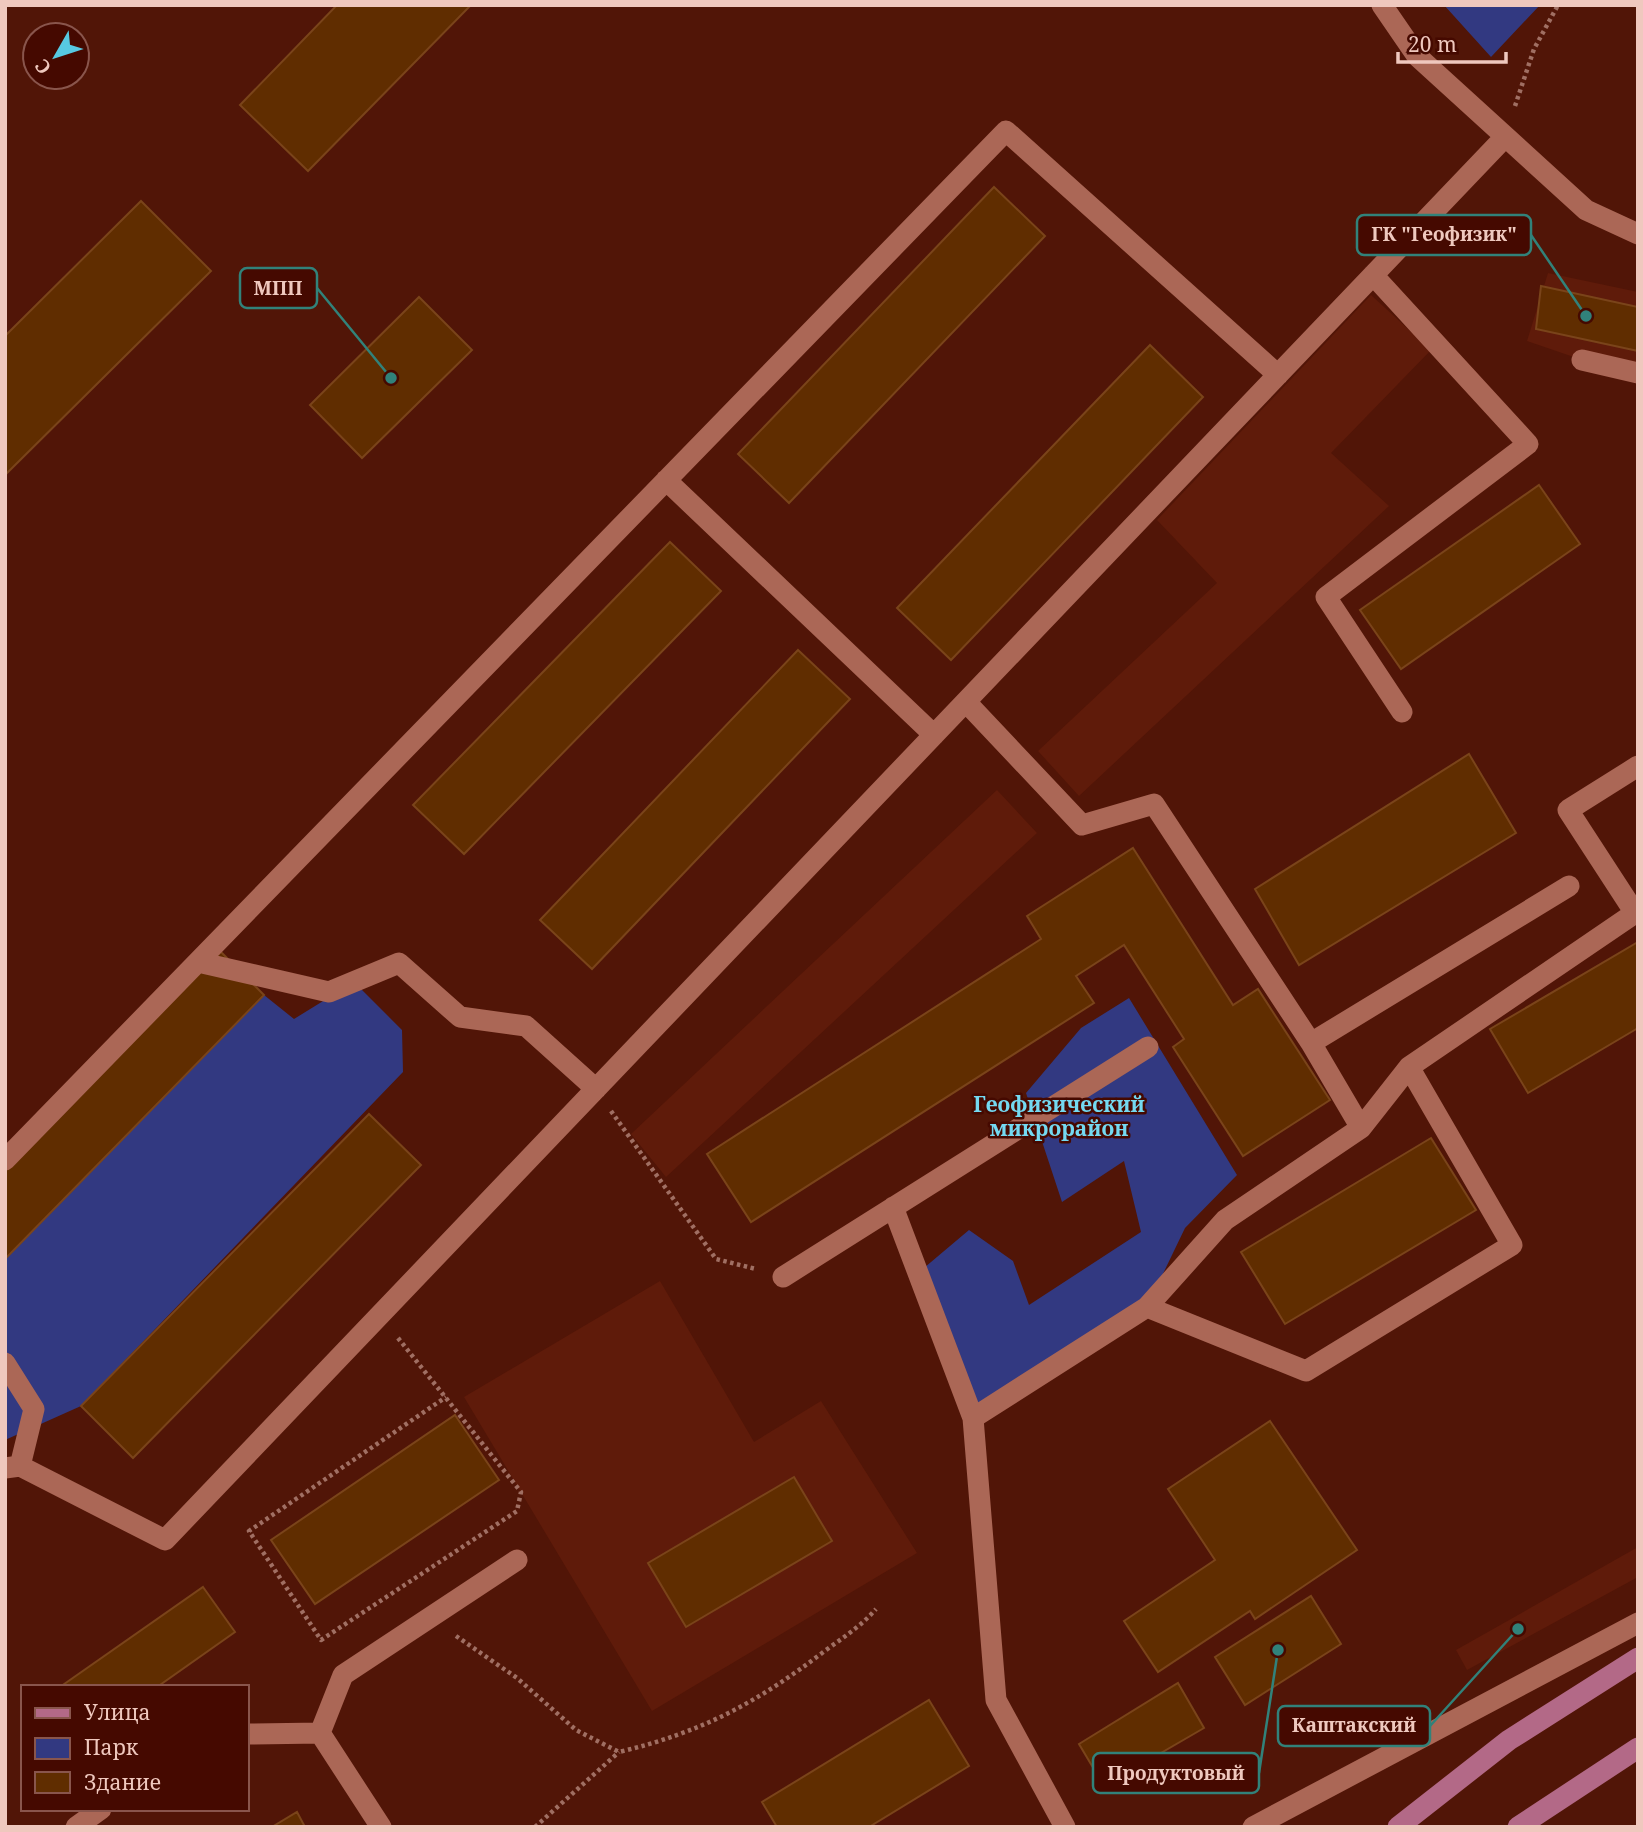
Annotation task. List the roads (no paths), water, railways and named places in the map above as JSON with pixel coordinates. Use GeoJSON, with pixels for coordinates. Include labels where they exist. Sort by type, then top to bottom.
{"type":"FeatureCollection","features":[{"type":"Feature","properties":{"kind":"main road"},"geometry":{"type":"LineString","coordinates":[[1398,1827],[1509,1740],[1638,1658]]}},
{"type":"Feature","properties":{"kind":"main road"},"geometry":{"type":"LineString","coordinates":[[1518,1827],[1638,1748]]}},
{"type":"Feature","properties":{"kind":"street"},"geometry":{"type":"LineString","coordinates":[[1382,5],[1417,56],[1586,210],[1638,234]]}},
{"type":"Feature","properties":{"kind":"street"},"geometry":{"type":"LineString","coordinates":[[5,1160],[1006,131],[1278,375]]}},
{"type":"Feature","properties":{"kind":"street"},"geometry":{"type":"LineString","coordinates":[[5,1363],[34,1409],[12,1467],[165,1540],[1505,137]]}},
{"type":"Feature","properties":{"kind":"street"},"geometry":{"type":"LineString","coordinates":[[1373,275],[1528,444],[1326,597],[1402,712]]}},
{"type":"Feature","properties":{"kind":"street"},"geometry":{"type":"LineString","coordinates":[[1582,360],[1638,373]]}},
{"type":"Feature","properties":{"kind":"street"},"geometry":{"type":"LineString","coordinates":[[666,481],[934,734]]}},
{"type":"Feature","properties":{"kind":"street"},"geometry":{"type":"LineString","coordinates":[[966,702],[1082,825],[1154,804],[1311,1043],[1360,1128]]}},
{"type":"Feature","properties":{"kind":"street"},"geometry":{"type":"LineString","coordinates":[[973,1418],[1147,1307],[1225,1220],[1360,1128],[1409,1067],[1637,912],[1568,810],[1638,766]]}},
{"type":"Feature","properties":{"kind":"street"},"geometry":{"type":"LineString","coordinates":[[1311,1043],[1569,886]]}},
{"type":"Feature","properties":{"kind":"street"},"geometry":{"type":"LineString","coordinates":[[198,962],[329,992],[399,963],[460,1017],[526,1026],[596,1089]]}},
{"type":"Feature","properties":{"kind":"street"},"geometry":{"type":"LineString","coordinates":[[783,1277],[1148,1047]]}},
{"type":"Feature","properties":{"kind":"street"},"geometry":{"type":"LineString","coordinates":[[1147,1307],[1306,1371],[1512,1245],[1409,1067]]}},
{"type":"Feature","properties":{"kind":"street"},"geometry":{"type":"LineString","coordinates":[[893,1207],[973,1418],[996,1700],[1065,1827]]}},
{"type":"Feature","properties":{"kind":"street"},"geometry":{"type":"LineString","coordinates":[[320,1733],[343,1675],[517,1560]]}},
{"type":"Feature","properties":{"kind":"street"},"geometry":{"type":"LineString","coordinates":[[1253,1827],[1638,1623]]}},
{"type":"Feature","properties":{"kind":"street"},"geometry":{"type":"LineString","coordinates":[[248,1734],[320,1733]]}},
{"type":"Feature","properties":{"kind":"street"},"geometry":{"type":"LineString","coordinates":[[320,1733],[381,1827]]}},
{"type":"Feature","properties":{"kind":"street"},"geometry":{"type":"LineString","coordinates":[[76,1827],[98,1811]]}},
{"type":"Feature","properties":{"kind":"place","name":"ГК \"Геофизик\""},"geometry":{"type":"Point","coordinates":[1586,316]}},
{"type":"Feature","properties":{"kind":"place","name":"МПП"},"geometry":{"type":"Point","coordinates":[391,378]}},
{"type":"Feature","properties":{"kind":"place","name":"Каштакский"},"geometry":{"type":"Point","coordinates":[1518,1629]}},
{"type":"Feature","properties":{"kind":"place","name":"Продуктовый"},"geometry":{"type":"Point","coordinates":[1278,1650]}},
{"type":"Feature","properties":{"kind":"district","name":"Геофизический микрорайон"},"geometry":{"type":"Point","coordinates":[1059,1116]}}]}
